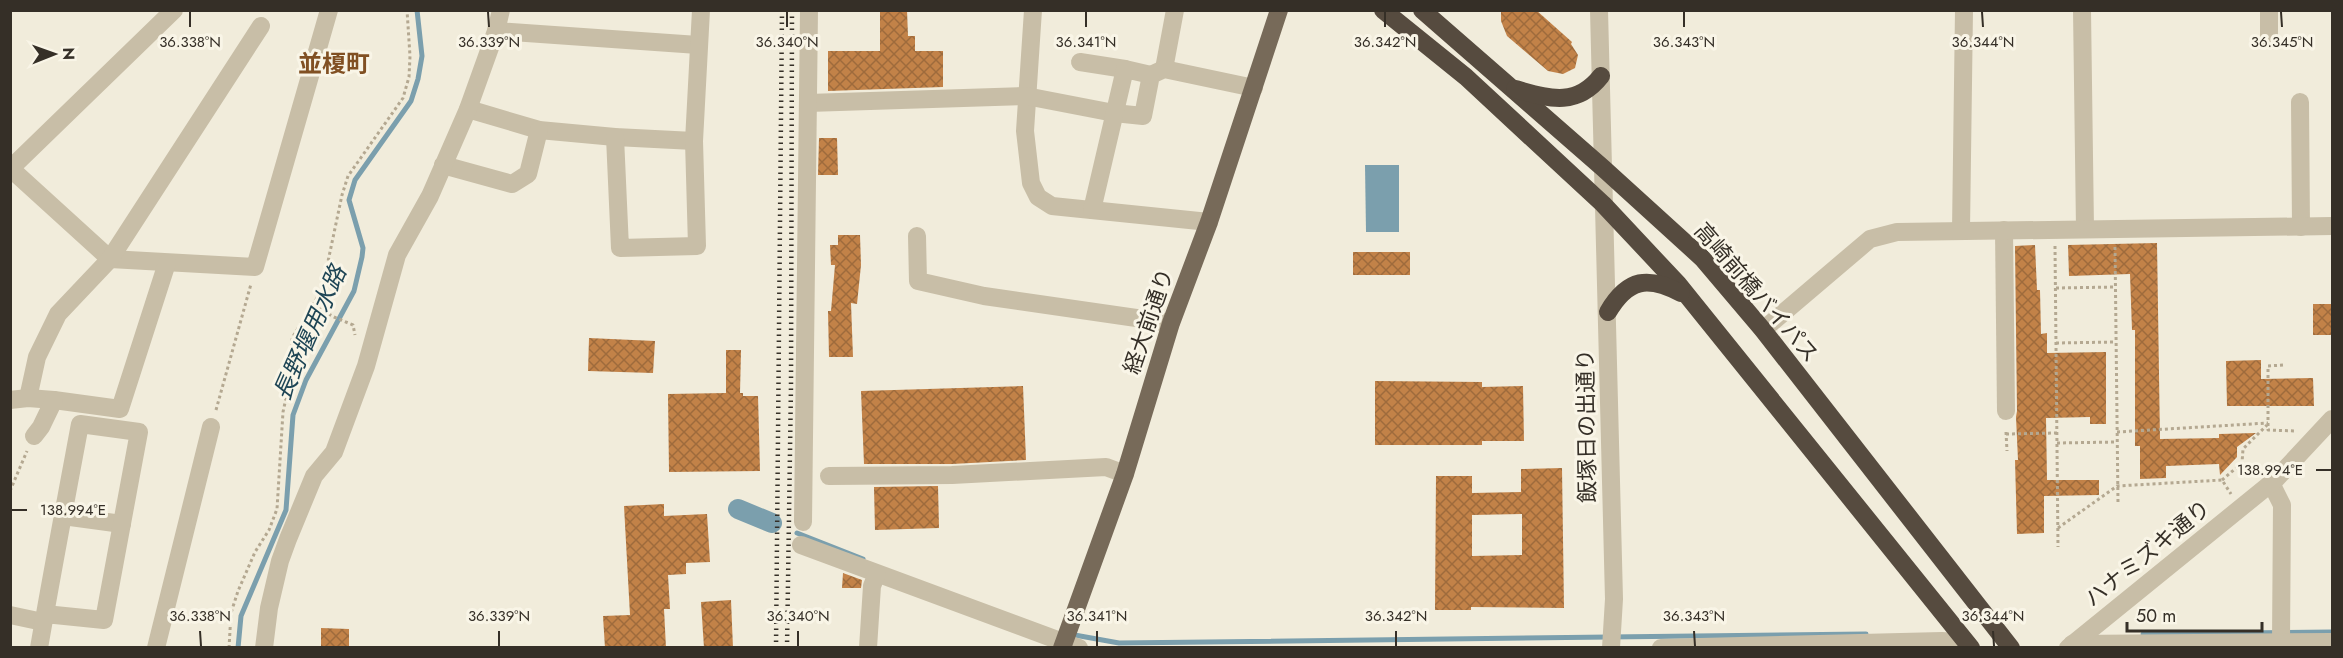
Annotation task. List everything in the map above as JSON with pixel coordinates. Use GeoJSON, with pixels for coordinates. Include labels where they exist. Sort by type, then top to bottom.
{"type":"FeatureCollection","features":[{"type":"Feature","properties":{"kind":"highway"},"geometry":{"type":"LineString","coordinates":[[1383,10],[1466,76],[1603,204],[1688,297],[1969,645]]}},
{"type":"Feature","properties":{"kind":"highway","name":"高崎前橋バイパス"},"geometry":{"type":"LineString","coordinates":[[1422,10],[1702,258],[1763,330],[2011,648]]}},
{"type":"Feature","properties":{"kind":"highway"},"geometry":{"type":"LineString","coordinates":[[1510,87],[1545,97],[1565,99],[1586,91],[1601,76]]}},
{"type":"Feature","properties":{"kind":"highway"},"geometry":{"type":"LineString","coordinates":[[1608,312],[1616,298],[1634,284],[1643,281],[1663,284],[1688,297]]}},
{"type":"Feature","properties":{"kind":"main road","name":"経大前通り"},"geometry":{"type":"LineString","coordinates":[[1068,646],[1125,474],[1171,323],[1209,222],[1279,10]]}},
{"type":"Feature","properties":{"kind":"street"},"geometry":{"type":"LineString","coordinates":[[174,10],[11,168],[110,259],[255,267],[329,10]]}},
{"type":"Feature","properties":{"kind":"street"},"geometry":{"type":"LineString","coordinates":[[264,648],[269,608],[280,561],[288,539],[314,476],[334,452],[366,366],[397,255],[430,196],[468,109],[496,31],[501,10]]}},
{"type":"Feature","properties":{"kind":"street"},"geometry":{"type":"LineString","coordinates":[[615,137],[620,248],[698,246],[694,141],[701,10]]}},
{"type":"Feature","properties":{"kind":"street"},"geometry":{"type":"LineString","coordinates":[[803,522],[809,10]]}},
{"type":"Feature","properties":{"kind":"street"},"geometry":{"type":"LineString","coordinates":[[1033,10],[1025,131],[1031,183],[1038,197],[1052,206],[1209,222]]}},
{"type":"Feature","properties":{"kind":"street"},"geometry":{"type":"LineString","coordinates":[[808,102],[1026,96],[1143,117],[1175,10]]}},
{"type":"Feature","properties":{"kind":"street","name":"飯塚日の出通り"},"geometry":{"type":"LineString","coordinates":[[1599,10],[1614,599],[1611,648]]}},
{"type":"Feature","properties":{"kind":"street"},"geometry":{"type":"LineString","coordinates":[[1961,230],[1964,10]]}},
{"type":"Feature","properties":{"kind":"street"},"geometry":{"type":"LineString","coordinates":[[2082,10],[2085,229]]}},
{"type":"Feature","properties":{"kind":"street"},"geometry":{"type":"LineString","coordinates":[[2269,10],[2269,37]]}},
{"type":"Feature","properties":{"kind":"street"},"geometry":{"type":"LineString","coordinates":[[167,263],[120,409],[54,400],[19,399],[58,314],[110,259],[261,26]]}},
{"type":"Feature","properties":{"kind":"street"},"geometry":{"type":"LineString","coordinates":[[496,31],[698,45]]}},
{"type":"Feature","properties":{"kind":"street"},"geometry":{"type":"LineString","coordinates":[[1080,62],[1254,88]]}},
{"type":"Feature","properties":{"kind":"street"},"geometry":{"type":"LineString","coordinates":[[1092,210],[1125,69]]}},
{"type":"Feature","properties":{"kind":"street"},"geometry":{"type":"LineString","coordinates":[[2300,102],[2301,227]]}},
{"type":"Feature","properties":{"kind":"street"},"geometry":{"type":"LineString","coordinates":[[468,109],[540,130],[694,141]]}},
{"type":"Feature","properties":{"kind":"street"},"geometry":{"type":"LineString","coordinates":[[443,165],[512,184],[528,174],[540,130]]}},
{"type":"Feature","properties":{"kind":"street"},"geometry":{"type":"LineString","coordinates":[[1763,330],[1870,239],[1910,231],[2332,226]]}},
{"type":"Feature","properties":{"kind":"street"},"geometry":{"type":"LineString","coordinates":[[2004,230],[2006,411]]}},
{"type":"Feature","properties":{"kind":"street"},"geometry":{"type":"LineString","coordinates":[[917,236],[918,281],[984,296],[1171,323]]}},
{"type":"Feature","properties":{"kind":"street"},"geometry":{"type":"LineString","coordinates":[[34,436],[54,400]]}},
{"type":"Feature","properties":{"kind":"street"},"geometry":{"type":"LineString","coordinates":[[10,615],[44,618],[104,620],[139,432],[80,424],[44,618],[39,648]]}},
{"type":"Feature","properties":{"kind":"street","name":"ハナミズキ通り"},"geometry":{"type":"LineString","coordinates":[[2070,646],[2271,483],[2327,425]]}},
{"type":"Feature","properties":{"kind":"street"},"geometry":{"type":"LineString","coordinates":[[156,648],[211,427]]}},
{"type":"Feature","properties":{"kind":"street"},"geometry":{"type":"LineString","coordinates":[[829,476],[952,475],[1106,467],[1125,474]]}},
{"type":"Feature","properties":{"kind":"street"},"geometry":{"type":"LineString","coordinates":[[2271,483],[2282,505],[2281,642]]}},
{"type":"Feature","properties":{"kind":"street"},"geometry":{"type":"LineString","coordinates":[[63,516],[122,524]]}},
{"type":"Feature","properties":{"kind":"street"},"geometry":{"type":"LineString","coordinates":[[801,544],[1068,646]]}},
{"type":"Feature","properties":{"kind":"street"},"geometry":{"type":"LineString","coordinates":[[868,648],[872,586],[877,574]]}},
{"type":"Feature","properties":{"kind":"street"},"geometry":{"type":"LineString","coordinates":[[2070,646],[2332,642]]}},
{"type":"Feature","properties":{"kind":"street"},"geometry":{"type":"LineString","coordinates":[[1661,648],[1969,645]]}},
{"type":"Feature","properties":{"kind":"path"},"geometry":{"type":"LineString","coordinates":[[229,648],[231,613],[238,591],[255,552],[270,530],[278,509],[283,412],[292,371],[292,338],[322,290],[348,176],[403,98],[409,77],[410,56],[406,10]]}},
{"type":"Feature","properties":{"kind":"path"},"geometry":{"type":"LineString","coordinates":[[2055,229],[2058,547]]}},
{"type":"Feature","properties":{"kind":"path"},"geometry":{"type":"LineString","coordinates":[[2114,229],[2118,503]]}},
{"type":"Feature","properties":{"kind":"path"},"geometry":{"type":"LineString","coordinates":[[211,427],[255,267]]}},
{"type":"Feature","properties":{"kind":"path"},"geometry":{"type":"LineString","coordinates":[[2056,288],[2115,287]]}},
{"type":"Feature","properties":{"kind":"path"},"geometry":{"type":"LineString","coordinates":[[313,305],[348,323]]}},
{"type":"Feature","properties":{"kind":"path"},"geometry":{"type":"LineString","coordinates":[[2056,342],[2116,342]]}},
{"type":"Feature","properties":{"kind":"path"},"geometry":{"type":"LineString","coordinates":[[2283,365],[2268,366],[2268,430],[2327,425]]}},
{"type":"Feature","properties":{"kind":"path"},"geometry":{"type":"LineString","coordinates":[[2006,411],[2007,451]]}},
{"type":"Feature","properties":{"kind":"path"},"geometry":{"type":"LineString","coordinates":[[2117,432],[2268,423]]}},
{"type":"Feature","properties":{"kind":"path"},"geometry":{"type":"LineString","coordinates":[[2058,528],[2117,486],[2222,480],[2242,463],[2242,449],[2268,423]]}},
{"type":"Feature","properties":{"kind":"path"},"geometry":{"type":"LineString","coordinates":[[2006,434],[2057,433]]}},
{"type":"Feature","properties":{"kind":"path"},"geometry":{"type":"LineString","coordinates":[[10,491],[34,436]]}},
{"type":"Feature","properties":{"kind":"path"},"geometry":{"type":"LineString","coordinates":[[2057,443],[2117,442]]}},
{"type":"Feature","properties":{"kind":"path"},"geometry":{"type":"LineString","coordinates":[[2222,480],[2241,507]]}},
{"type":"Feature","properties":{"kind":"water"},"geometry":{"type":"Polygon","coordinates":[[[1365,165],[1399,165],[1399,232],[1366,232],[1365,165]]]}},
{"type":"Feature","properties":{"kind":"building"},"geometry":{"type":"Polygon","coordinates":[[[880,10],[907,10],[908,36],[915,36],[915,51],[943,51],[943,87],[828,91],[828,51],[880,51],[880,10]]]}},
{"type":"Feature","properties":{"kind":"building"},"geometry":{"type":"Polygon","coordinates":[[[1501,10],[1536,10],[1572,42],[1578,55],[1575,68],[1563,74],[1548,71],[1507,36],[1501,21],[1501,10]]]}},
{"type":"Feature","properties":{"kind":"building"},"geometry":{"type":"Polygon","coordinates":[[[819,138],[837,138],[838,175],[818,175],[819,138]]]}},
{"type":"Feature","properties":{"kind":"building"},"geometry":{"type":"Polygon","coordinates":[[[838,235],[860,235],[861,265],[857,304],[851,303],[853,357],[829,357],[828,311],[831,311],[835,265],[831,265],[830,245],[838,245],[838,235]]]}},
{"type":"Feature","properties":{"kind":"building"},"geometry":{"type":"Polygon","coordinates":[[[2157,243],[2160,439],[2219,438],[2219,434],[2256,433],[2237,447],[2237,457],[2220,475],[2219,464],[2166,466],[2166,478],[2140,479],[2140,446],[2135,446],[2135,330],[2132,330],[2130,274],[2069,276],[2068,245],[2157,243]]]}},
{"type":"Feature","properties":{"kind":"building"},"geometry":{"type":"Polygon","coordinates":[[[2035,245],[2037,290],[2040,290],[2041,334],[2047,333],[2047,353],[2106,352],[2106,424],[2090,424],[2090,417],[2046,418],[2047,480],[2099,480],[2099,495],[2044,496],[2044,533],[2017,534],[2015,246],[2035,245]]]}},
{"type":"Feature","properties":{"kind":"building"},"geometry":{"type":"Polygon","coordinates":[[[1353,252],[1410,252],[1410,275],[1353,275],[1353,252]]]}},
{"type":"Feature","properties":{"kind":"building"},"geometry":{"type":"Polygon","coordinates":[[[2313,304],[2332,304],[2332,335],[2313,335],[2313,304]]]}},
{"type":"Feature","properties":{"kind":"building"},"geometry":{"type":"Polygon","coordinates":[[[589,338],[655,341],[653,373],[588,371],[589,338]]]}},
{"type":"Feature","properties":{"kind":"building"},"geometry":{"type":"Polygon","coordinates":[[[726,350],[741,350],[740,393],[743,393],[743,396],[758,396],[760,471],[669,472],[668,394],[726,393],[726,350]]]}},
{"type":"Feature","properties":{"kind":"building"},"geometry":{"type":"Polygon","coordinates":[[[2261,360],[2261,379],[2313,378],[2314,406],[2227,406],[2226,361],[2261,360]]]}},
{"type":"Feature","properties":{"kind":"building"},"geometry":{"type":"Polygon","coordinates":[[[1375,381],[1482,382],[1482,387],[1523,386],[1524,441],[1482,441],[1482,445],[1375,445],[1375,381]]]}},
{"type":"Feature","properties":{"kind":"building"},"geometry":{"type":"Polygon","coordinates":[[[1023,386],[1026,460],[952,464],[864,464],[861,391],[1023,386]]]}},
{"type":"Feature","properties":{"kind":"building"},"geometry":{"type":"Polygon","coordinates":[[[1562,468],[1564,608],[1471,607],[1471,610],[1435,610],[1436,476],[1472,476],[1472,493],[1521,492],[1521,469],[1562,468]],[[1522,514],[1472,515],[1472,556],[1522,555],[1522,514]]]}},
{"type":"Feature","properties":{"kind":"building"},"geometry":{"type":"Polygon","coordinates":[[[938,486],[939,528],[875,530],[874,487],[938,486]]]}},
{"type":"Feature","properties":{"kind":"building"},"geometry":{"type":"Polygon","coordinates":[[[664,504],[664,516],[707,514],[710,562],[686,563],[686,574],[668,575],[670,609],[664,609],[666,648],[605,648],[603,616],[630,615],[624,506],[664,504]]]}},
{"type":"Feature","properties":{"kind":"building"},"geometry":{"type":"Polygon","coordinates":[[[843,573],[862,580],[861,588],[842,588],[843,573]]]}},
{"type":"Feature","properties":{"kind":"building"},"geometry":{"type":"Polygon","coordinates":[[[731,600],[733,648],[704,648],[701,602],[731,600]]]}},
{"type":"Feature","properties":{"kind":"building"},"geometry":{"type":"Polygon","coordinates":[[[321,628],[349,629],[349,648],[321,648],[321,628]]]}},
{"type":"Feature","properties":{"kind":"waterway","name":"長野堰用水路"},"geometry":{"type":"LineString","coordinates":[[238,648],[241,616],[286,510],[293,415],[306,380],[354,291],[363,248],[349,200],[355,180],[411,101],[418,79],[422,56],[417,10]]}},
{"type":"Feature","properties":{"kind":"waterway"},"geometry":{"type":"LineString","coordinates":[[738,509],[772,523]]}},
{"type":"Feature","properties":{"kind":"waterway"},"geometry":{"type":"LineString","coordinates":[[797,533],[863,559]]}},
{"type":"Feature","properties":{"kind":"waterway"},"geometry":{"type":"LineString","coordinates":[[2143,634],[2332,632]]}},
{"type":"Feature","properties":{"kind":"waterway"},"geometry":{"type":"LineString","coordinates":[[1069,634],[1119,643],[1866,634]]}},
{"type":"Feature","properties":{"kind":"railway"},"geometry":{"type":"LineString","coordinates":[[776,648],[782,10]]}},
{"type":"Feature","properties":{"kind":"railway"},"geometry":{"type":"LineString","coordinates":[[787,648],[791,385],[792,10]]}},
{"type":"Feature","properties":{"kind":"district","name":"並榎町"},"geometry":{"type":"Point","coordinates":[334,64]}}]}
